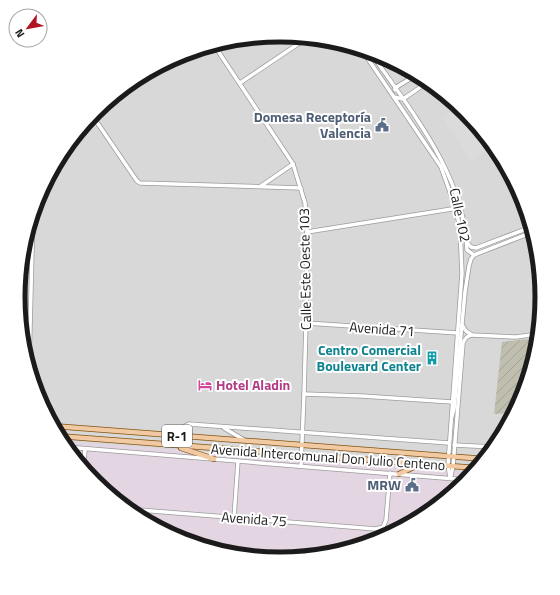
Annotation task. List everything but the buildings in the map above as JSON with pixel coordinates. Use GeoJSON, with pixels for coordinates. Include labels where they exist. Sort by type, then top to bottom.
{"type":"FeatureCollection","features":[{"type":"Feature","properties":{"kind":"main road","name":"Avenida Intercomunal Don Julio Centeno"},"geometry":{"type":"LineString","coordinates":[[60,427],[478,459]]}},
{"type":"Feature","properties":{"kind":"main road","name":"Avenida Intercomunal Don Julio Centeno"},"geometry":{"type":"LineString","coordinates":[[67,437],[470,468]]}},
{"type":"Feature","properties":{"kind":"main road"},"geometry":{"type":"LineString","coordinates":[[174,446],[214,459]]}},
{"type":"Feature","properties":{"kind":"main road"},"geometry":{"type":"LineString","coordinates":[[399,474],[420,464]]}},
{"type":"Feature","properties":{"kind":"street"},"geometry":{"type":"LineString","coordinates":[[240,83],[299,43]]}},
{"type":"Feature","properties":{"kind":"street","name":"Calle Este Oeste 103"},"geometry":{"type":"LineString","coordinates":[[218,50],[292,164],[305,203],[307,232],[306,323],[301,466]]}},
{"type":"Feature","properties":{"kind":"street","name":"Calle 102"},"geometry":{"type":"LineString","coordinates":[[367,58],[441,167],[456,209],[460,228],[462,273],[449,444],[451,457]]}},
{"type":"Feature","properties":{"kind":"street","name":"Calle 102"},"geometry":{"type":"LineString","coordinates":[[377,62],[437,151],[453,182],[461,208],[467,250],[474,255],[469,266],[454,409],[451,419]]}},
{"type":"Feature","properties":{"kind":"street"},"geometry":{"type":"LineString","coordinates":[[410,78],[395,88],[394,97],[403,99],[423,86]]}},
{"type":"Feature","properties":{"kind":"street"},"geometry":{"type":"LineString","coordinates":[[96,121],[137,181],[140,183],[301,188]]}},
{"type":"Feature","properties":{"kind":"street"},"geometry":{"type":"LineString","coordinates":[[260,187],[292,164]]}},
{"type":"Feature","properties":{"kind":"street"},"geometry":{"type":"LineString","coordinates":[[307,232],[461,208]]}},
{"type":"Feature","properties":{"kind":"street"},"geometry":{"type":"LineString","coordinates":[[467,242],[471,247],[476,248],[525,229]]}},
{"type":"Feature","properties":{"kind":"street"},"geometry":{"type":"LineString","coordinates":[[513,240],[515,233]]}},
{"type":"Feature","properties":{"kind":"street"},"geometry":{"type":"LineString","coordinates":[[474,255],[527,235]]}},
{"type":"Feature","properties":{"kind":"street"},"geometry":{"type":"LineString","coordinates":[[29,341],[32,239]]}},
{"type":"Feature","properties":{"kind":"street","name":"Avenida 71"},"geometry":{"type":"LineString","coordinates":[[306,323],[458,333]]}},
{"type":"Feature","properties":{"kind":"street"},"geometry":{"type":"LineString","coordinates":[[462,324],[466,331],[472,336],[502,337],[532,335]]}},
{"type":"Feature","properties":{"kind":"street","name":"Calle 102"},"geometry":{"type":"LineString","coordinates":[[450,478],[463,344],[468,336],[472,336]]}},
{"type":"Feature","properties":{"kind":"street"},"geometry":{"type":"LineString","coordinates":[[304,394],[452,402]]}},
{"type":"Feature","properties":{"kind":"street","name":"Avenida Intercomunal Don Julio Centeno"},"geometry":{"type":"LineString","coordinates":[[176,436],[184,432],[187,424],[449,444]]}},
{"type":"Feature","properties":{"kind":"street"},"geometry":{"type":"LineString","coordinates":[[223,427],[246,441]]}},
{"type":"Feature","properties":{"kind":"street","name":"Avenida Intercomunal Don Julio Centeno"},"geometry":{"type":"LineString","coordinates":[[454,445],[487,447]]}},
{"type":"Feature","properties":{"kind":"street","name":"Avenida Intercomunal Don Julio Centeno"},"geometry":{"type":"LineString","coordinates":[[75,448],[459,479]]}},
{"type":"Feature","properties":{"kind":"street"},"geometry":{"type":"LineString","coordinates":[[84,461],[85,450]]}},
{"type":"Feature","properties":{"kind":"street"},"geometry":{"type":"LineString","coordinates":[[234,518],[238,461]]}},
{"type":"Feature","properties":{"kind":"street","name":"Avenida 75"},"geometry":{"type":"LineString","coordinates":[[138,510],[376,529],[384,526],[386,520],[390,473]]}},
{"type":"Feature","properties":{"kind":"shaded area"},"geometry":{"type":"Polygon","coordinates":[[[263,43],[297,43],[330,47],[362,56],[393,69],[422,85],[448,106],[472,129],[492,156],[509,185],[516,200],[526,232],[533,264],[535,298],[533,331],[526,363],[516,395],[501,425],[472,466],[448,489],[422,510],[393,526],[346,544],[330,548],[297,552],[263,552],[230,548],[214,544],[167,526],[138,510],[125,500],[88,466],[59,425],[44,395],[34,363],[27,331],[25,298],[27,264],[34,232],[44,200],[51,185],[68,156],[88,129],[112,106],[138,85],[167,69],[214,51],[230,47],[263,43]]]}},
{"type":"Feature","properties":{"kind":"shaded area"},"geometry":{"type":"Polygon","coordinates":[[[452,109],[472,128],[486,151],[471,161],[442,116],[452,109]]]}},
{"type":"Feature","properties":{"kind":"shaded area"},"geometry":{"type":"Polygon","coordinates":[[[532,339],[516,395],[509,410],[507,413],[494,414],[502,342],[532,339]]]}},
{"type":"Feature","properties":{"kind":"shaded area"},"geometry":{"type":"Polygon","coordinates":[[[70,442],[467,471],[422,510],[378,533],[330,548],[297,552],[263,552],[230,548],[214,544],[182,533],[152,518],[125,500],[100,478],[88,466],[70,442]]]}},
{"type":"Feature","properties":{"kind":"place","name":"Domesa Receptoría Valencia"},"geometry":{"type":"Point","coordinates":[382,125]}},
{"type":"Feature","properties":{"kind":"place","name":"Centro Comercial Boulevard Center"},"geometry":{"type":"Point","coordinates":[432,358]}},
{"type":"Feature","properties":{"kind":"place","name":"Hotel Aladin"},"geometry":{"type":"Point","coordinates":[205,385]}},
{"type":"Feature","properties":{"kind":"place","name":"MRW"},"geometry":{"type":"Point","coordinates":[412,485]}}]}
